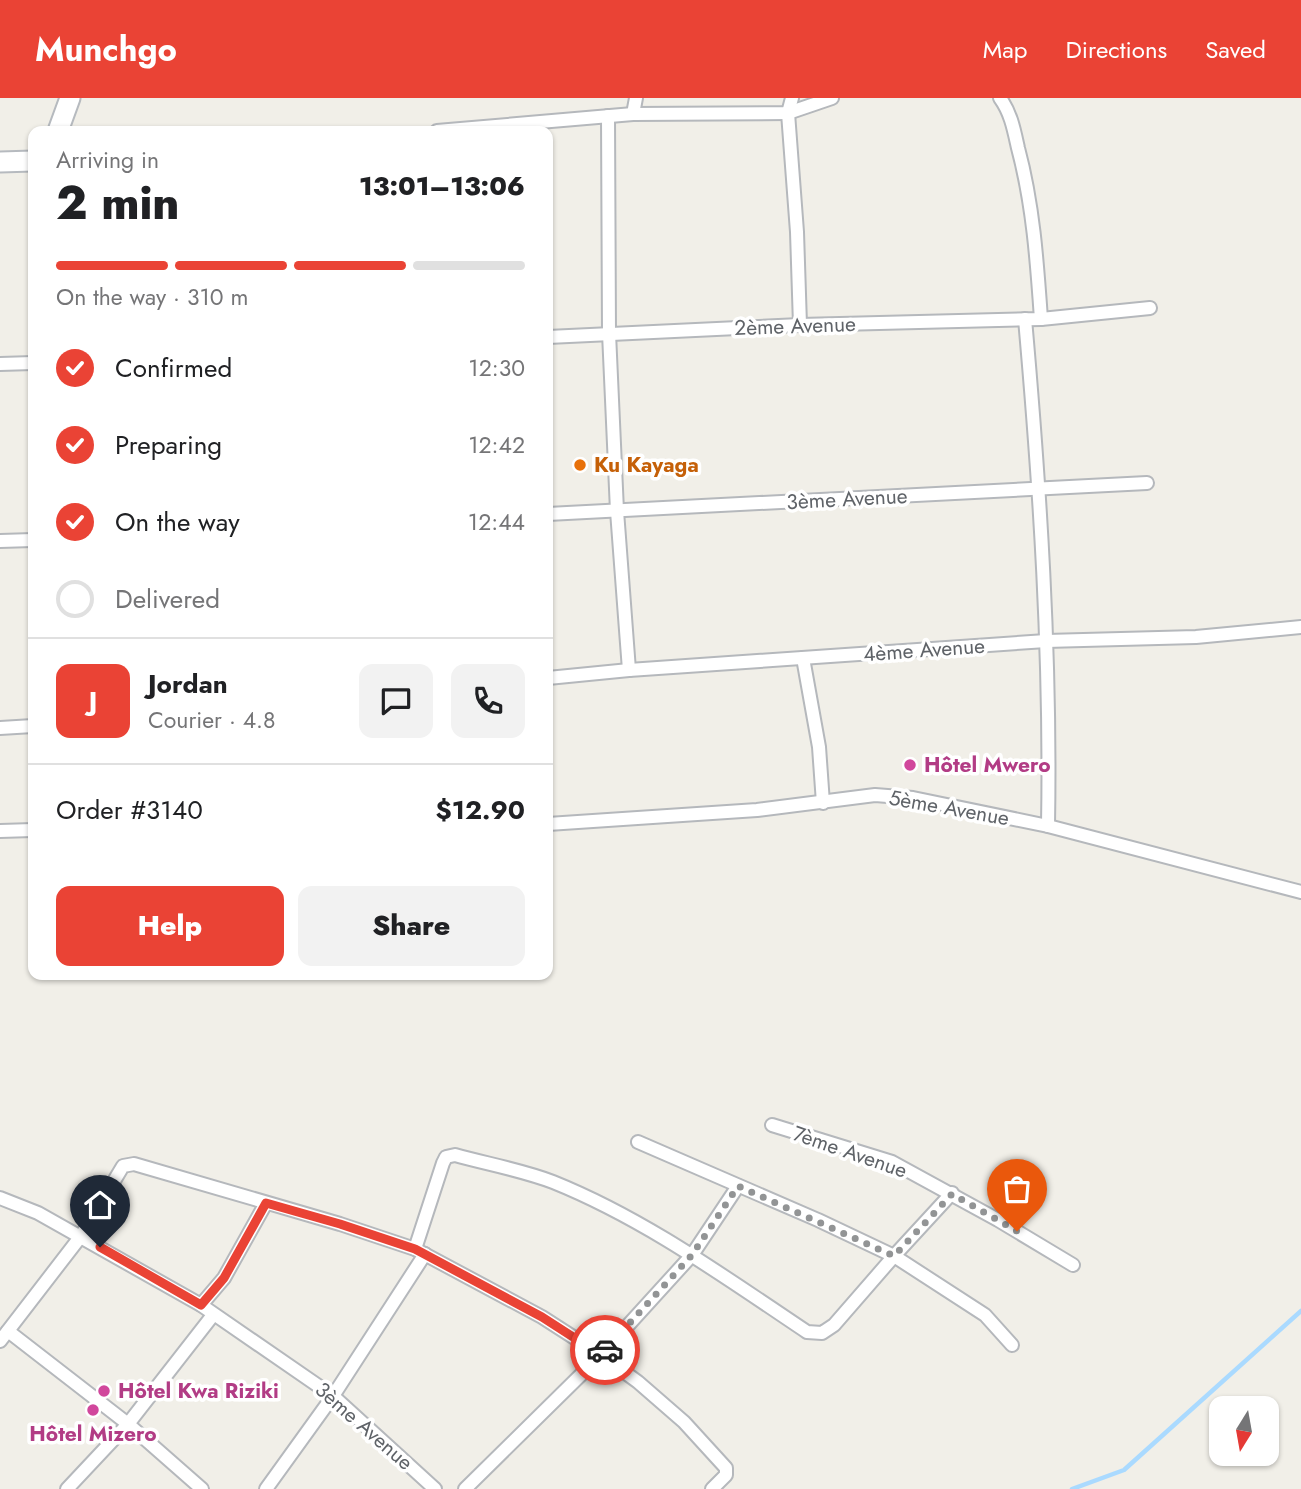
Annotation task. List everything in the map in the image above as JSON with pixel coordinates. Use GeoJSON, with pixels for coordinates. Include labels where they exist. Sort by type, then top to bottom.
{"type":"FeatureCollection","features":[{"type":"Feature","properties":{"kind":"main road"},"geometry":{"type":"LineString","coordinates":[[60,126],[70,98]]}},
{"type":"Feature","properties":{"kind":"main road"},"geometry":{"type":"LineString","coordinates":[[0,162],[28,161]]}},
{"type":"Feature","properties":{"kind":"street"},"geometry":{"type":"LineString","coordinates":[[633,114],[636,98]]}},
{"type":"Feature","properties":{"kind":"street"},"geometry":{"type":"LineString","coordinates":[[792,98],[788,113],[797,232],[800,325]]}},
{"type":"Feature","properties":{"kind":"street"},"geometry":{"type":"LineString","coordinates":[[494,126],[633,114],[788,113],[832,98]]}},
{"type":"Feature","properties":{"kind":"street"},"geometry":{"type":"LineString","coordinates":[[1000,98],[1009,110],[1026,175],[1035,232],[1041,318]]}},
{"type":"Feature","properties":{"kind":"street"},"geometry":{"type":"LineString","coordinates":[[608,116],[609,333],[617,511],[629,670]]}},
{"type":"Feature","properties":{"kind":"street","name":"2ème Avenue"},"geometry":{"type":"LineString","coordinates":[[553,337],[800,325],[1025,319],[1150,308]]}},
{"type":"Feature","properties":{"kind":"street"},"geometry":{"type":"LineString","coordinates":[[1025,319],[1040,489],[1050,724],[1048,826]]}},
{"type":"Feature","properties":{"kind":"street"},"geometry":{"type":"LineString","coordinates":[[0,364],[28,363]]}},
{"type":"Feature","properties":{"kind":"street","name":"3ème Avenue"},"geometry":{"type":"LineString","coordinates":[[553,514],[1147,483]]}},
{"type":"Feature","properties":{"kind":"street"},"geometry":{"type":"LineString","coordinates":[[0,541],[28,540]]}},
{"type":"Feature","properties":{"kind":"street","name":"4ème Avenue"},"geometry":{"type":"LineString","coordinates":[[553,678],[1046,642],[1196,637],[1301,627]]}},
{"type":"Feature","properties":{"kind":"street"},"geometry":{"type":"LineString","coordinates":[[803,658],[819,747],[823,803]]}},
{"type":"Feature","properties":{"kind":"street"},"geometry":{"type":"LineString","coordinates":[[0,728],[28,726]]}},
{"type":"Feature","properties":{"kind":"street","name":"5ème Avenue"},"geometry":{"type":"LineString","coordinates":[[553,824],[823,803],[875,795],[913,798],[1048,826],[1301,892]]}},
{"type":"Feature","properties":{"kind":"street"},"geometry":{"type":"LineString","coordinates":[[0,831],[28,830]]}},
{"type":"Feature","properties":{"kind":"street","name":"7ème Avenue"},"geometry":{"type":"LineString","coordinates":[[772,1125],[892,1162],[1073,1265]]}},
{"type":"Feature","properties":{"kind":"street"},"geometry":{"type":"LineString","coordinates":[[638,1142],[894,1256],[985,1314],[1012,1345]]}},
{"type":"Feature","properties":{"kind":"street"},"geometry":{"type":"LineString","coordinates":[[266,1489],[333,1396],[420,1251],[446,1157],[454,1155],[551,1181],[609,1208],[692,1255],[807,1332],[822,1333],[834,1325],[952,1194]]}},
{"type":"Feature","properties":{"kind":"street"},"geometry":{"type":"LineString","coordinates":[[202,1489],[128,1424],[4,1336],[81,1236],[123,1167],[128,1164],[340,1224],[420,1251],[542,1317],[638,1382],[684,1422],[726,1468],[726,1475],[712,1489]]}},
{"type":"Feature","properties":{"kind":"street"},"geometry":{"type":"LineString","coordinates":[[465,1489],[601,1355],[692,1255],[738,1186]]}},
{"type":"Feature","properties":{"kind":"street","name":"3ème Avenue"},"geometry":{"type":"LineString","coordinates":[[0,1198],[38,1213],[201,1305],[333,1396],[435,1489]]}},
{"type":"Feature","properties":{"kind":"street"},"geometry":{"type":"LineString","coordinates":[[201,1305],[224,1278],[266,1203]]}},
{"type":"Feature","properties":{"kind":"street"},"geometry":{"type":"LineString","coordinates":[[67,1489],[128,1424],[213,1315]]}},
{"type":"Feature","properties":{"kind":"waterway"},"geometry":{"type":"LineString","coordinates":[[1072,1489],[1124,1470],[1301,1311]]}},
{"type":"Feature","properties":{"kind":"way so far"},"geometry":{"type":"LineString","coordinates":[[605,1350],[692,1255],[738,1186],[894,1256],[952,1194],[1017,1231]]}},
{"type":"Feature","properties":{"kind":"place","name":"Ku Kayaga"},"geometry":{"type":"Point","coordinates":[580,465]}},
{"type":"Feature","properties":{"kind":"place","name":"Hôtel Mwero"},"geometry":{"type":"Point","coordinates":[910,765]}},
{"type":"Feature","properties":{"kind":"place","name":"Hôtel Kwa Riziki"},"geometry":{"type":"Point","coordinates":[104,1391]}},
{"type":"Feature","properties":{"kind":"place","name":"Hôtel Mizero"},"geometry":{"type":"Point","coordinates":[93,1410]}},
{"type":"Feature","properties":{"kind":"route"},"geometry":{"type":"LineString","coordinates":[[100,1247],[201,1305],[224,1278],[266,1203],[415,1249],[542,1317],[601,1355],[605,1350]]}}]}
